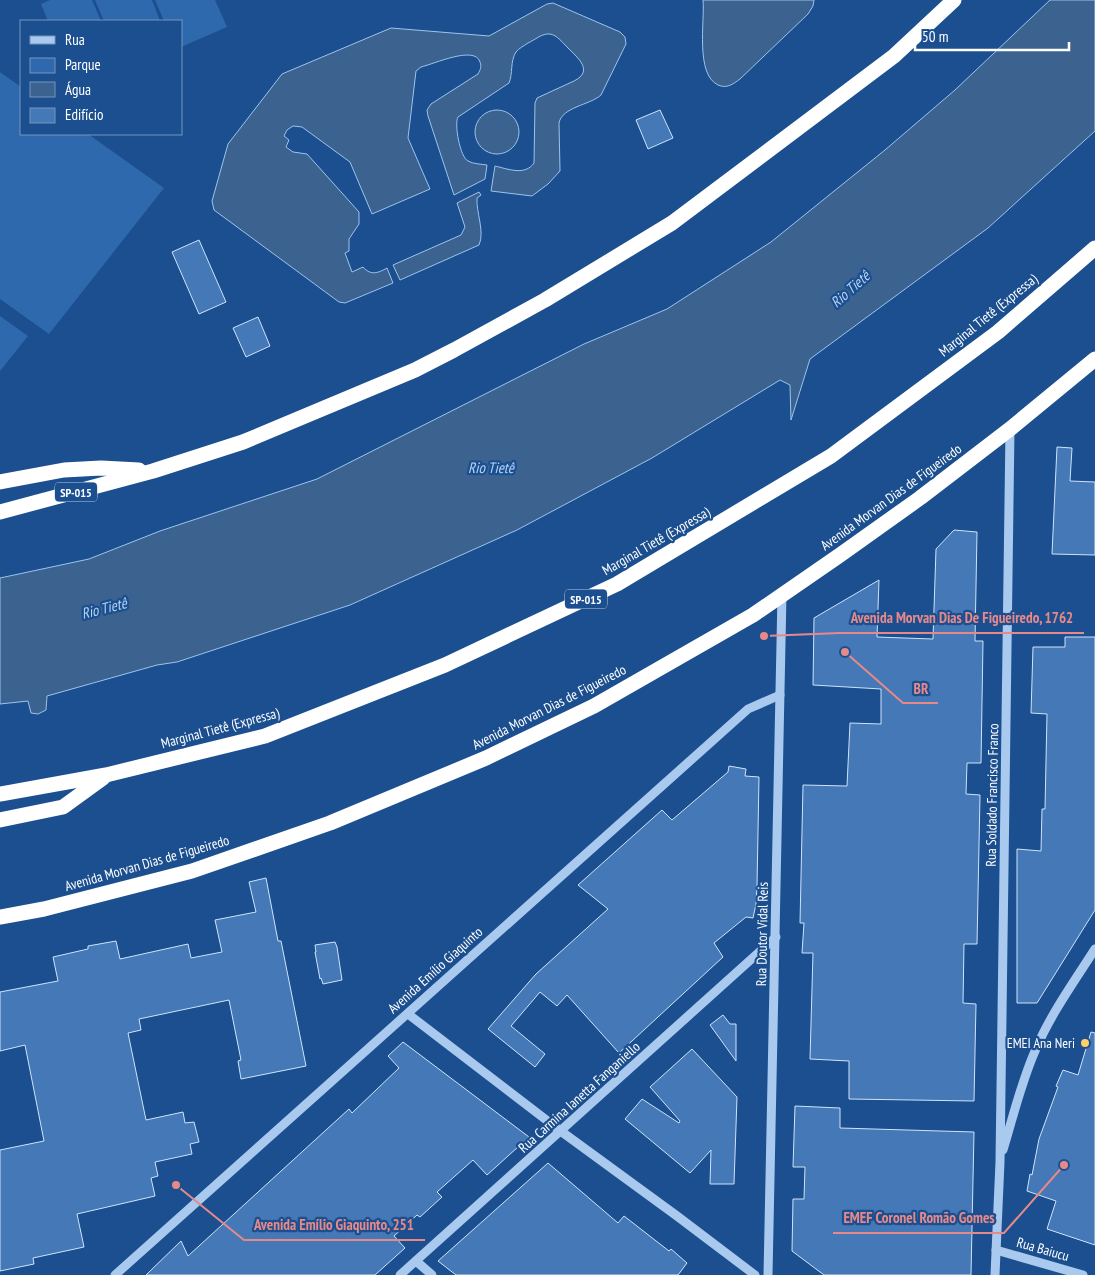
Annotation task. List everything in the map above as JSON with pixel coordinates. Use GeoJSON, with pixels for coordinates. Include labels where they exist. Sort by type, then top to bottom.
{"type":"FeatureCollection","features":[{"type":"Feature","properties":{"kind":"highway","name":"SP-015"},"geometry":{"type":"LineString","coordinates":[[0,512],[153,471],[243,442],[415,370],[545,300],[672,223],[894,56],[954,0]]}},
{"type":"Feature","properties":{"kind":"highway","name":"Marginal Tietê (Expressa)"},"geometry":{"type":"LineString","coordinates":[[0,794],[106,775],[266,736],[445,665],[618,584],[831,456],[998,332],[1095,248]]}},
{"type":"Feature","properties":{"kind":"highway","name":"Avenida Morvan Dias de Figueiredo"},"geometry":{"type":"LineString","coordinates":[[0,917],[44,909],[192,871],[330,823],[486,758],[594,706],[753,615],[920,498],[1010,429],[1095,359]]}},
{"type":"Feature","properties":{"kind":"highway"},"geometry":{"type":"LineString","coordinates":[[0,482],[64,470],[101,468],[153,471]]}},
{"type":"Feature","properties":{"kind":"highway"},"geometry":{"type":"LineString","coordinates":[[0,820],[63,807],[106,775]]}},
{"type":"Feature","properties":{"kind":"street","name":"Rua Soldado Francisco Franco"},"geometry":{"type":"LineString","coordinates":[[1000,1162],[1010,429]]}},
{"type":"Feature","properties":{"kind":"street","name":"Rua Doutor Vidal Reis"},"geometry":{"type":"LineString","coordinates":[[768,1275],[782,594]]}},
{"type":"Feature","properties":{"kind":"street","name":"Avenida Emílio Giaquinto"},"geometry":{"type":"LineString","coordinates":[[115,1275],[127,1271],[408,1014],[748,709],[780,695]]}},
{"type":"Feature","properties":{"kind":"street","name":"Rua Carmina Ianetta Fanganiello"},"geometry":{"type":"LineString","coordinates":[[400,1275],[562,1132],[776,937]]}},
{"type":"Feature","properties":{"kind":"street"},"geometry":{"type":"LineString","coordinates":[[995,1275],[1000,1162],[1022,1084],[1035,1050],[1054,1013],[1095,949]]}},
{"type":"Feature","properties":{"kind":"street"},"geometry":{"type":"LineString","coordinates":[[408,1014],[562,1132],[755,1275]]}},
{"type":"Feature","properties":{"kind":"street","name":"Rua Baiucu"},"geometry":{"type":"LineString","coordinates":[[996,1250],[1083,1275]]}},
{"type":"Feature","properties":{"kind":"street"},"geometry":{"type":"LineString","coordinates":[[416,1261],[432,1275]]}},
{"type":"Feature","properties":{"kind":"green space"},"geometry":{"type":"Polygon","coordinates":[[[50,0],[92,0],[101,20],[48,20],[41,4],[50,0]]]}},
{"type":"Feature","properties":{"kind":"green space"},"geometry":{"type":"Polygon","coordinates":[[[95,0],[152,0],[160,20],[104,20],[95,0]]]}},
{"type":"Feature","properties":{"kind":"green space"},"geometry":{"type":"Polygon","coordinates":[[[155,0],[215,0],[227,27],[182,47],[182,20],[164,20],[155,0]]]}},
{"type":"Feature","properties":{"kind":"green space"},"geometry":{"type":"Polygon","coordinates":[[[0,72],[20,86],[20,135],[89,135],[164,188],[49,334],[0,299],[0,72]]]}},
{"type":"Feature","properties":{"kind":"green space"},"geometry":{"type":"Polygon","coordinates":[[[0,316],[28,336],[0,371],[0,316]]]}},
{"type":"Feature","properties":{"kind":"water"},"geometry":{"type":"Polygon","coordinates":[[[703,0],[814,0],[808,14],[740,79],[724,86],[718,85],[711,79],[706,70],[703,46],[703,0]]]}},
{"type":"Feature","properties":{"kind":"water","name":"Rio Tietê"},"geometry":{"type":"Polygon","coordinates":[[[1050,0],[1095,0],[1095,131],[988,228],[810,359],[791,420],[790,385],[780,380],[652,458],[517,530],[350,605],[177,662],[157,665],[47,696],[46,710],[38,714],[31,713],[28,701],[0,704],[0,578],[89,559],[160,531],[317,479],[584,344],[667,309],[771,242],[885,150],[955,90],[1050,0]]]}},
{"type":"Feature","properties":{"kind":"water"},"geometry":{"type":"Polygon","coordinates":[[[553,3],[620,32],[625,37],[626,44],[601,95],[565,113],[561,118],[559,123],[560,171],[548,184],[532,196],[491,191],[495,166],[511,170],[521,170],[530,167],[534,163],[535,103],[537,98],[574,81],[583,73],[584,69],[580,60],[553,35],[541,36],[519,49],[513,59],[509,83],[458,117],[458,140],[465,158],[472,163],[487,165],[485,179],[454,195],[427,110],[431,104],[478,74],[481,65],[477,57],[463,55],[454,57],[421,67],[416,71],[408,138],[430,189],[372,214],[350,162],[302,127],[293,126],[287,130],[284,136],[289,140],[286,147],[293,152],[307,154],[359,212],[359,224],[349,239],[349,251],[345,253],[352,272],[363,267],[372,273],[387,268],[393,283],[345,303],[339,302],[214,210],[212,201],[228,144],[282,74],[391,28],[489,36],[547,4],[553,3]]]}},
{"type":"Feature","properties":{"kind":"water"},"geometry":{"type":"Polygon","coordinates":[[[497,110],[509,114],[515,120],[519,132],[515,144],[509,150],[497,154],[485,150],[479,144],[475,132],[479,120],[485,114],[497,110]]]}},
{"type":"Feature","properties":{"kind":"water"},"geometry":{"type":"Polygon","coordinates":[[[479,192],[481,195],[477,198],[477,204],[481,240],[479,245],[400,280],[393,265],[461,235],[465,227],[457,203],[479,192]]]}},
{"type":"Feature","properties":{"kind":"building"},"geometry":{"type":"Polygon","coordinates":[[[660,110],[673,138],[648,149],[636,120],[660,110]]]}},
{"type":"Feature","properties":{"kind":"building"},"geometry":{"type":"Polygon","coordinates":[[[199,240],[226,302],[199,314],[172,252],[199,240]]]}},
{"type":"Feature","properties":{"kind":"building"},"geometry":{"type":"Polygon","coordinates":[[[258,317],[270,346],[246,357],[233,328],[258,317]]]}},
{"type":"Feature","properties":{"kind":"building"},"geometry":{"type":"Polygon","coordinates":[[[1057,447],[1072,448],[1070,481],[1095,482],[1095,555],[1052,554],[1057,447]]]}},
{"type":"Feature","properties":{"kind":"building"},"geometry":{"type":"Polygon","coordinates":[[[954,530],[977,532],[975,641],[983,641],[981,763],[967,763],[966,794],[980,795],[977,944],[964,944],[963,1003],[976,1004],[974,1101],[849,1099],[849,1061],[810,1059],[813,953],[802,953],[804,923],[800,923],[803,785],[847,786],[850,723],[881,724],[881,689],[813,685],[814,618],[879,580],[877,637],[933,639],[936,549],[954,530]]]}},
{"type":"Feature","properties":{"kind":"building"},"geometry":{"type":"Polygon","coordinates":[[[1065,637],[1095,637],[1095,910],[1037,1003],[1017,1003],[1017,849],[1041,851],[1042,809],[1045,809],[1047,714],[1031,713],[1033,647],[1065,647],[1065,637]]]}},
{"type":"Feature","properties":{"kind":"building"},"geometry":{"type":"Polygon","coordinates":[[[729,766],[746,769],[745,776],[759,777],[757,886],[753,918],[746,917],[714,943],[723,957],[619,1053],[567,995],[557,1006],[540,992],[511,1026],[545,1054],[535,1067],[488,1029],[536,974],[608,909],[578,885],[662,810],[672,820],[728,772],[729,766]]]}},
{"type":"Feature","properties":{"kind":"building"},"geometry":{"type":"Polygon","coordinates":[[[266,878],[278,941],[281,941],[306,1066],[241,1079],[238,1061],[241,1060],[229,1000],[139,1019],[141,1030],[128,1033],[146,1120],[183,1112],[185,1123],[194,1122],[199,1142],[190,1144],[192,1154],[155,1162],[158,1176],[151,1178],[155,1196],[77,1214],[84,1247],[33,1258],[34,1264],[0,1271],[0,1150],[44,1141],[25,1045],[0,1051],[0,992],[58,981],[53,957],[88,949],[88,946],[116,941],[120,959],[188,944],[191,958],[222,952],[215,920],[256,912],[249,882],[266,878]]]}},
{"type":"Feature","properties":{"kind":"building"},"geometry":{"type":"Polygon","coordinates":[[[335,942],[342,980],[323,984],[320,979],[315,945],[335,942]]]}},
{"type":"Feature","properties":{"kind":"building"},"geometry":{"type":"Polygon","coordinates":[[[723,1015],[730,1024],[736,1024],[736,1061],[710,1025],[723,1015]]]}},
{"type":"Feature","properties":{"kind":"building"},"geometry":{"type":"Polygon","coordinates":[[[1091,1032],[1095,1033],[1095,1245],[1047,1229],[1056,1201],[1027,1191],[1039,1139],[1058,1087],[1056,1086],[1063,1070],[1078,1075],[1091,1032]]]}},
{"type":"Feature","properties":{"kind":"building"},"geometry":{"type":"Polygon","coordinates":[[[403,1042],[529,1137],[487,1175],[473,1160],[437,1192],[442,1197],[420,1217],[417,1215],[394,1236],[405,1248],[375,1275],[146,1275],[181,1241],[188,1256],[349,1109],[352,1113],[399,1068],[388,1056],[403,1042]]]}},
{"type":"Feature","properties":{"kind":"building"},"geometry":{"type":"Polygon","coordinates":[[[692,1049],[737,1097],[734,1184],[710,1184],[711,1150],[690,1173],[625,1119],[642,1099],[679,1123],[680,1121],[650,1087],[692,1049]]]}},
{"type":"Feature","properties":{"kind":"building"},"geometry":{"type":"Polygon","coordinates":[[[795,1106],[840,1108],[840,1128],[974,1132],[971,1275],[824,1275],[792,1251],[793,1199],[804,1199],[805,1167],[793,1167],[795,1106]]]}},
{"type":"Feature","properties":{"kind":"building"},"geometry":{"type":"Polygon","coordinates":[[[548,1163],[618,1223],[624,1216],[669,1251],[671,1249],[687,1263],[678,1275],[456,1275],[438,1261],[548,1163]]]}},
{"type":"Feature","properties":{"kind":"place","name":"Avenida Morvan Dias De Figueiredo, 1762"},"geometry":{"type":"Point","coordinates":[764,636]}},
{"type":"Feature","properties":{"kind":"place","name":"BR"},"geometry":{"type":"Point","coordinates":[845,652]}},
{"type":"Feature","properties":{"kind":"place","name":"EMEI Ana Neri"},"geometry":{"type":"Point","coordinates":[1085,1043]}},
{"type":"Feature","properties":{"kind":"place","name":"EMEF Coronel Romão Gomes"},"geometry":{"type":"Point","coordinates":[1064,1165]}},
{"type":"Feature","properties":{"kind":"place","name":"Avenida Emílio Giaquinto, 251"},"geometry":{"type":"Point","coordinates":[176,1185]}}]}
